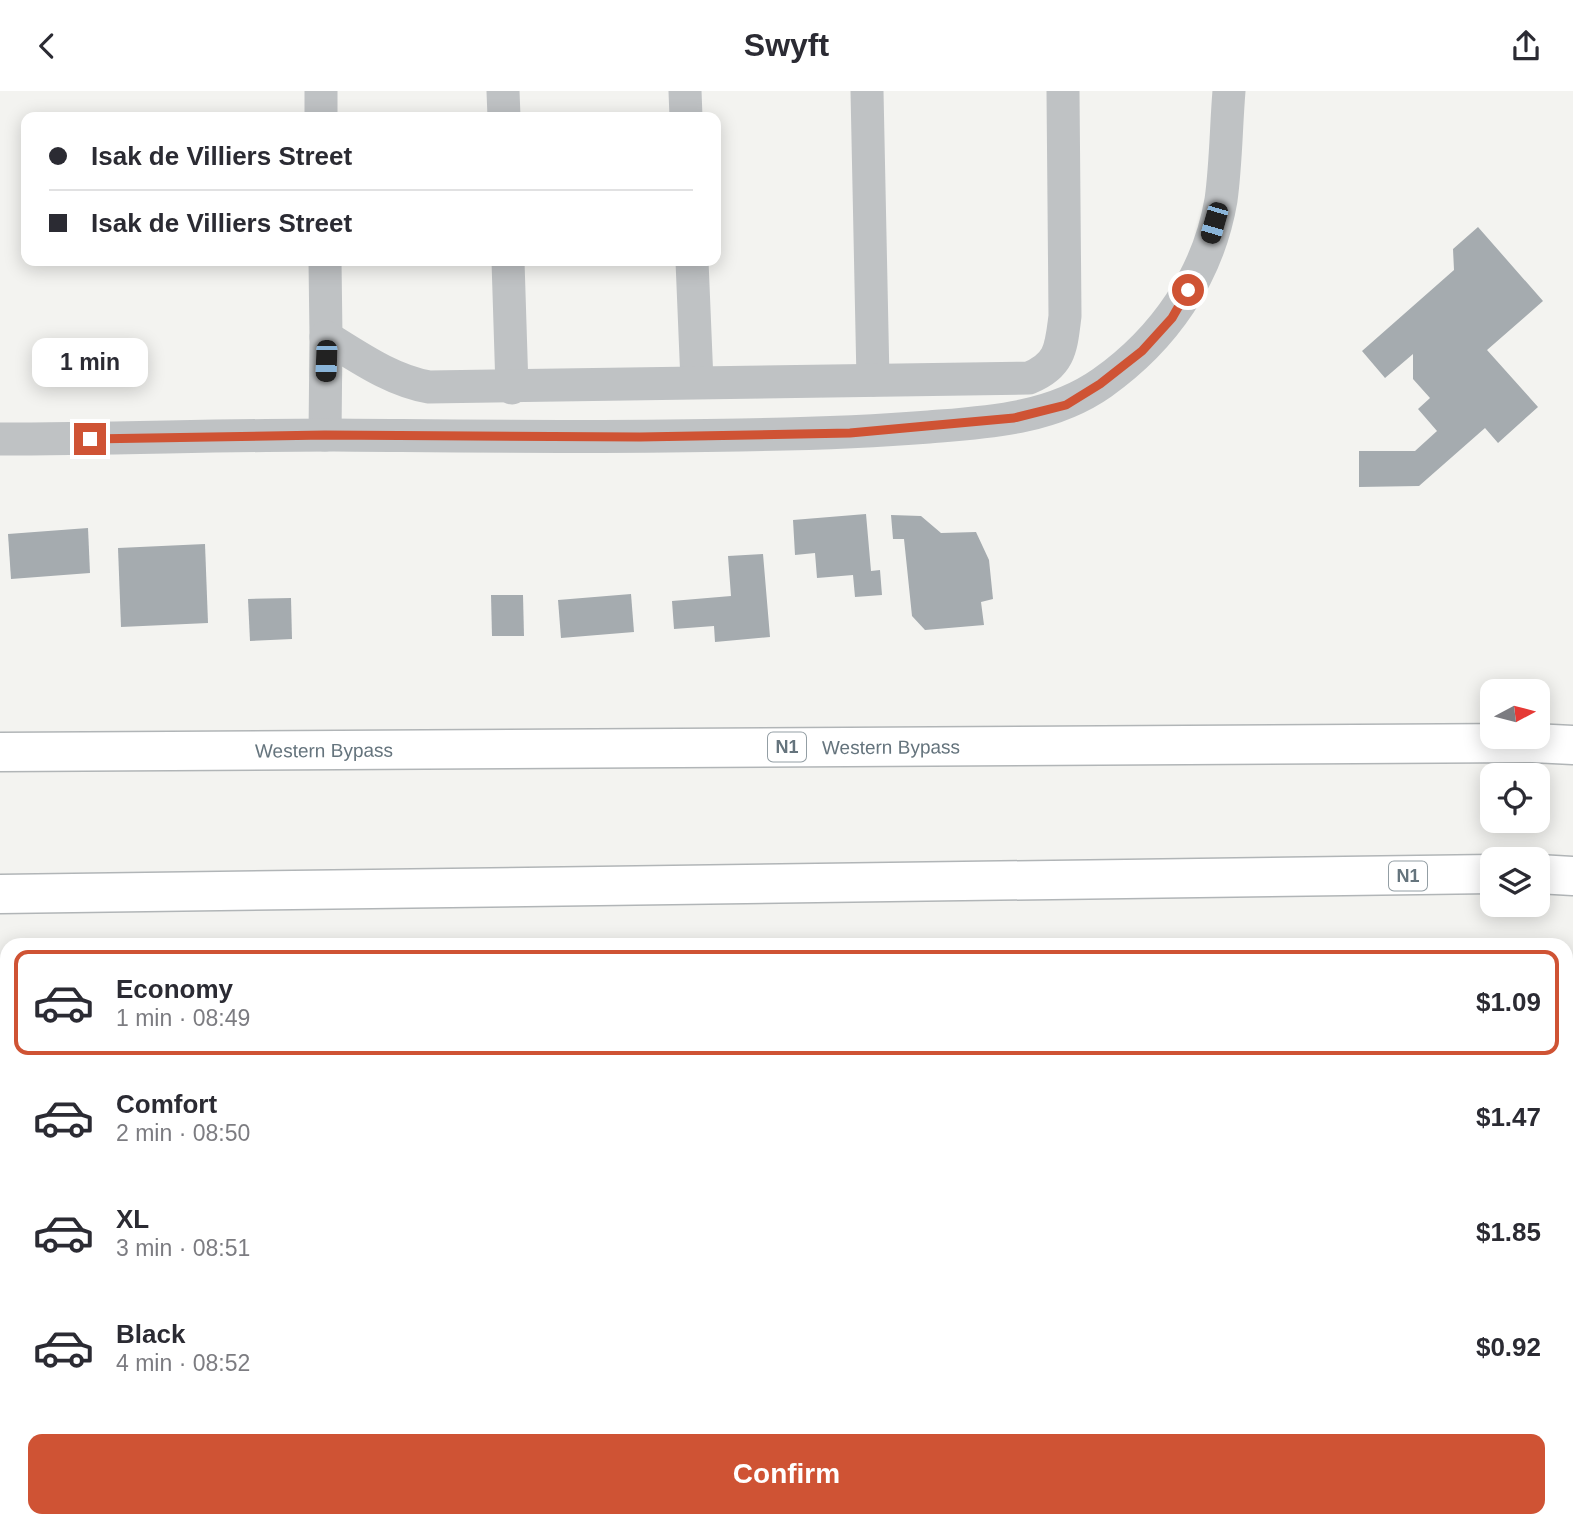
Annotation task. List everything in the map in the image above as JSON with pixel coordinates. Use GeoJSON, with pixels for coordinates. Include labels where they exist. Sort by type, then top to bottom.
{"type":"FeatureCollection","features":[{"type":"Feature","properties":{"kind":"highway","name":"Western Bypass"},"geometry":{"type":"LineString","coordinates":[[0,752],[1520,743],[1573,745]]}},
{"type":"Feature","properties":{"kind":"highway","name":"N1"},"geometry":{"type":"LineString","coordinates":[[0,894],[1480,874]]}},
{"type":"Feature","properties":{"kind":"highway"},"geometry":{"type":"LineString","coordinates":[[1550,875],[1573,876]]}},
{"type":"Feature","properties":{"kind":"street"},"geometry":{"type":"LineString","coordinates":[[321,91],[321,112]]}},
{"type":"Feature","properties":{"kind":"street"},"geometry":{"type":"LineString","coordinates":[[503,91],[504,112]]}},
{"type":"Feature","properties":{"kind":"street"},"geometry":{"type":"LineString","coordinates":[[685,91],[686,112]]}},
{"type":"Feature","properties":{"kind":"street"},"geometry":{"type":"LineString","coordinates":[[867,91],[873,380]]}},
{"type":"Feature","properties":{"kind":"street"},"geometry":{"type":"LineString","coordinates":[[326,338],[387,374],[407,383],[429,387],[512,388],[697,382],[1029,378],[1051,366],[1059,349],[1065,316],[1063,91]]}},
{"type":"Feature","properties":{"kind":"street"},"geometry":{"type":"LineString","coordinates":[[0,439],[325,435],[640,437],[850,433],[1014,418],[1066,405],[1100,384],[1142,351],[1172,318],[1191,285],[1208,245],[1220,201],[1229,91]]}},
{"type":"Feature","properties":{"kind":"street"},"geometry":{"type":"LineString","coordinates":[[325,266],[325,435]]}},
{"type":"Feature","properties":{"kind":"street"},"geometry":{"type":"LineString","coordinates":[[508,266],[512,388]]}},
{"type":"Feature","properties":{"kind":"street"},"geometry":{"type":"LineString","coordinates":[[692,266],[697,382]]}},
{"type":"Feature","properties":{"kind":"building"},"geometry":{"type":"Polygon","coordinates":[[[1478,227],[1543,301],[1487,350],[1538,407],[1498,443],[1485,428],[1419,486],[1359,487],[1359,451],[1415,451],[1437,431],[1418,409],[1430,398],[1413,379],[1413,354],[1385,378],[1362,351],[1454,270],[1453,249],[1478,227]]]}},
{"type":"Feature","properties":{"kind":"building"},"geometry":{"type":"Polygon","coordinates":[[[866,514],[871,571],[880,570],[882,595],[855,597],[853,575],[817,578],[815,553],[795,555],[793,520],[866,514]]]}},
{"type":"Feature","properties":{"kind":"building"},"geometry":{"type":"Polygon","coordinates":[[[891,515],[921,516],[941,533],[976,532],[989,560],[993,599],[981,602],[984,625],[925,630],[912,616],[904,539],[893,539],[891,515]]]}},
{"type":"Feature","properties":{"kind":"building"},"geometry":{"type":"Polygon","coordinates":[[[88,528],[90,573],[11,579],[8,534],[88,528]]]}},
{"type":"Feature","properties":{"kind":"building"},"geometry":{"type":"Polygon","coordinates":[[[205,544],[208,623],[121,627],[118,548],[205,544]]]}},
{"type":"Feature","properties":{"kind":"building"},"geometry":{"type":"Polygon","coordinates":[[[763,554],[770,637],[715,642],[714,626],[674,629],[672,601],[731,596],[728,556],[763,554]]]}},
{"type":"Feature","properties":{"kind":"building"},"geometry":{"type":"Polygon","coordinates":[[[631,594],[634,632],[561,638],[558,600],[631,594]]]}},
{"type":"Feature","properties":{"kind":"building"},"geometry":{"type":"Polygon","coordinates":[[[491,595],[523,595],[524,636],[492,636],[491,595]]]}},
{"type":"Feature","properties":{"kind":"building"},"geometry":{"type":"Polygon","coordinates":[[[291,598],[292,639],[250,641],[248,599],[291,598]]]}},
{"type":"Feature","properties":{"kind":"route"},"geometry":{"type":"LineString","coordinates":[[90,439],[325,435],[640,437],[850,433],[1014,418],[1066,405],[1100,384],[1142,351],[1172,318],[1188,290]]}}]}
